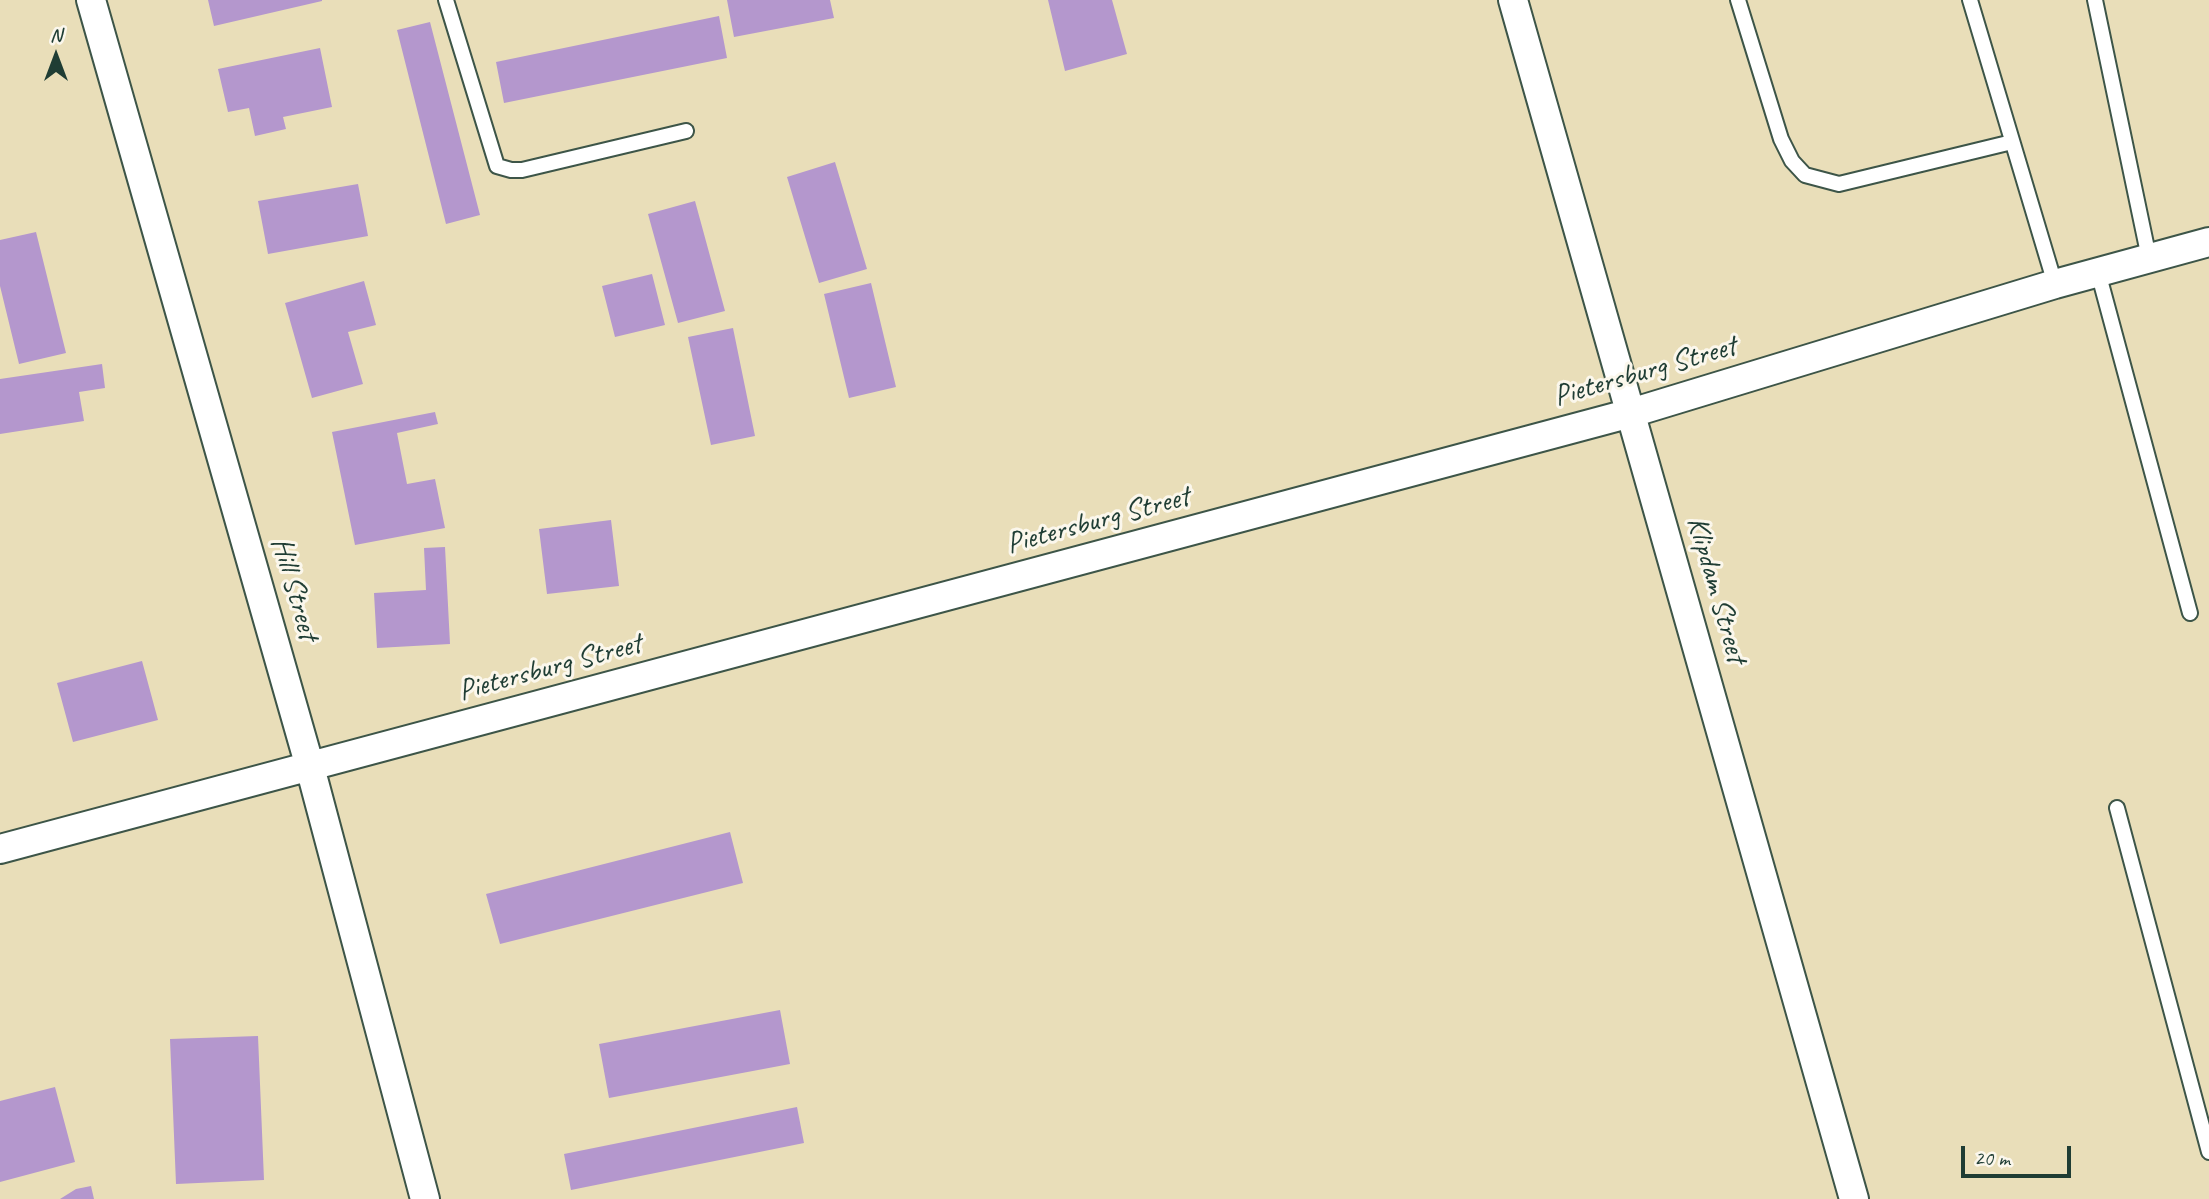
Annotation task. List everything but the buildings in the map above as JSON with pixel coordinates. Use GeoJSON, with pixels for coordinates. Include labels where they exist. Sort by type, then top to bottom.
{"type":"FeatureCollection","features":[{"type":"Feature","properties":{"kind":"street","name":"Hill Street"},"geometry":{"type":"LineString","coordinates":[[91,0],[310,767],[425,1199]]}},
{"type":"Feature","properties":{"kind":"street","name":"Klipdam Street"},"geometry":{"type":"LineString","coordinates":[[1513,0],[1854,1199]]}},
{"type":"Feature","properties":{"kind":"street","name":"Pietersburg Street"},"geometry":{"type":"LineString","coordinates":[[0,849],[1631,413],[2098,272],[2209,242]]}},
{"type":"Feature","properties":{"kind":"lane"},"geometry":{"type":"LineString","coordinates":[[446,0],[497,166],[522,170],[686,131]]}},
{"type":"Feature","properties":{"kind":"lane"},"geometry":{"type":"LineString","coordinates":[[1738,0],[1781,139],[1792,161],[1805,175],[1839,184],[2012,142]]}},
{"type":"Feature","properties":{"kind":"lane"},"geometry":{"type":"LineString","coordinates":[[1970,0],[2055,285]]}},
{"type":"Feature","properties":{"kind":"lane"},"geometry":{"type":"LineString","coordinates":[[2095,0],[2149,258]]}},
{"type":"Feature","properties":{"kind":"lane"},"geometry":{"type":"LineString","coordinates":[[2098,272],[2190,613]]}},
{"type":"Feature","properties":{"kind":"lane"},"geometry":{"type":"LineString","coordinates":[[2117,808],[2209,1152]]}}]}
